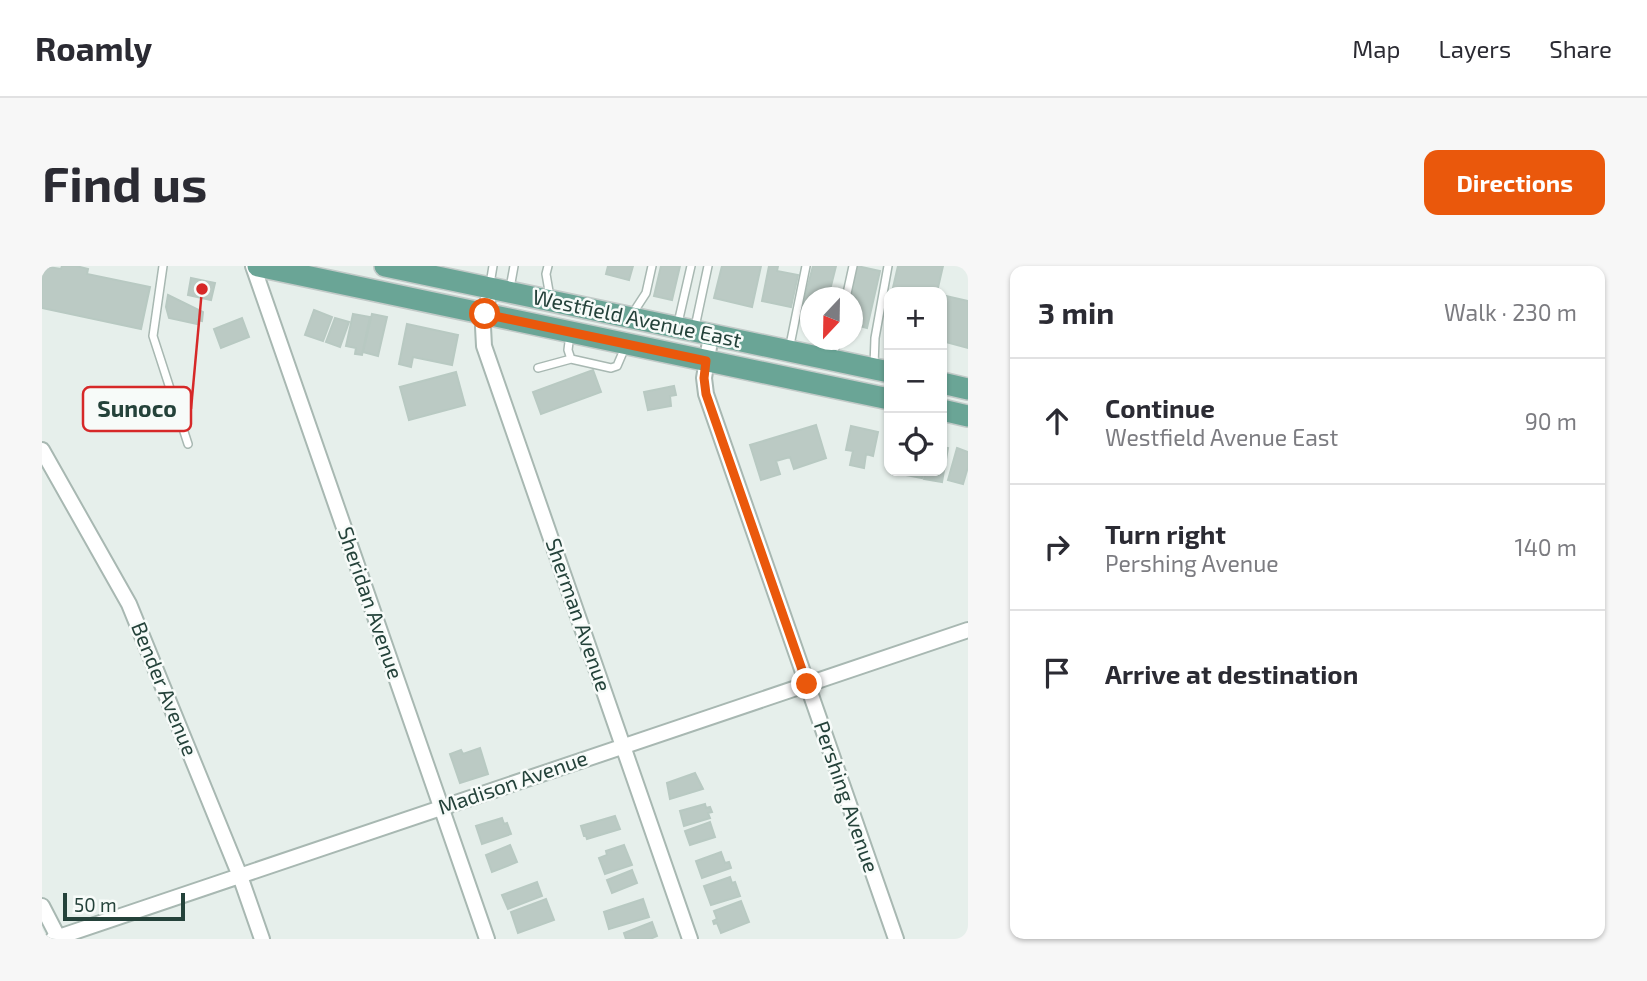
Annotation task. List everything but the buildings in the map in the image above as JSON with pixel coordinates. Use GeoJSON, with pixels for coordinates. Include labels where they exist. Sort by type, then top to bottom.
{"type":"FeatureCollection","features":[{"type":"Feature","properties":{"kind":"main road","name":"Westfield Avenue East"},"geometry":{"type":"LineString","coordinates":[[256,266],[879,397]]}},
{"type":"Feature","properties":{"kind":"main road","name":"Westfield Avenue East"},"geometry":{"type":"LineString","coordinates":[[385,266],[425,270],[499,290],[789,351],[834,350],[882,370]]}},
{"type":"Feature","properties":{"kind":"main road"},"geometry":{"type":"LineString","coordinates":[[879,397],[882,370]]}},
{"type":"Feature","properties":{"kind":"main road"},"geometry":{"type":"LineString","coordinates":[[947,384],[968,388]]}},
{"type":"Feature","properties":{"kind":"main road"},"geometry":{"type":"LineString","coordinates":[[947,411],[968,416]]}},
{"type":"Feature","properties":{"kind":"street","name":"Sheridan Avenue"},"geometry":{"type":"LineString","coordinates":[[256,266],[487,939]]}},
{"type":"Feature","properties":{"kind":"street","name":"Sherman Avenue"},"geometry":{"type":"LineString","coordinates":[[499,290],[485,314],[484,346],[690,939]]}},
{"type":"Feature","properties":{"kind":"street","name":"Pershing Avenue"},"geometry":{"type":"LineString","coordinates":[[694,331],[706,361],[706,394],[896,939]]}},
{"type":"Feature","properties":{"kind":"street","name":"Bender Avenue"},"geometry":{"type":"LineString","coordinates":[[42,450],[129,604],[240,876],[262,939]]}},
{"type":"Feature","properties":{"kind":"street","name":"Madison Avenue"},"geometry":{"type":"LineString","coordinates":[[55,938],[968,630]]}},
{"type":"Feature","properties":{"kind":"street"},"geometry":{"type":"LineString","coordinates":[[42,906],[55,938]]}},
{"type":"Feature","properties":{"kind":"lane"},"geometry":{"type":"LineString","coordinates":[[163,266],[153,336],[188,444]]}},
{"type":"Feature","properties":{"kind":"lane"},"geometry":{"type":"LineString","coordinates":[[493,266],[499,290]]}},
{"type":"Feature","properties":{"kind":"lane"},"geometry":{"type":"LineString","coordinates":[[499,290],[514,266]]}},
{"type":"Feature","properties":{"kind":"lane"},"geometry":{"type":"LineString","coordinates":[[548,266],[546,274],[550,301]]}},
{"type":"Feature","properties":{"kind":"lane"},"geometry":{"type":"LineString","coordinates":[[630,317],[646,293],[652,266]]}},
{"type":"Feature","properties":{"kind":"lane"},"geometry":{"type":"LineString","coordinates":[[691,266],[694,331]]}},
{"type":"Feature","properties":{"kind":"lane"},"geometry":{"type":"LineString","coordinates":[[694,331],[708,266]]}},
{"type":"Feature","properties":{"kind":"lane"},"geometry":{"type":"LineString","coordinates":[[789,351],[806,266]]}},
{"type":"Feature","properties":{"kind":"lane"},"geometry":{"type":"LineString","coordinates":[[848,287],[853,266]]}},
{"type":"Feature","properties":{"kind":"lane"},"geometry":{"type":"LineString","coordinates":[[882,370],[878,320],[888,266]]}},
{"type":"Feature","properties":{"kind":"lane"},"geometry":{"type":"LineString","coordinates":[[570,332],[568,350],[571,359]]}},
{"type":"Feature","properties":{"kind":"lane"},"geometry":{"type":"LineString","coordinates":[[538,369],[571,359],[611,368],[617,366],[626,344]]}},
{"type":"Feature","properties":{"kind":"place","name":"Sunoco"},"geometry":{"type":"Point","coordinates":[202,289]}},
{"type":"Feature","properties":{"kind":"route"},"geometry":{"type":"LineString","coordinates":[[485,314],[706,361],[706,394],[807,684]]}}]}
